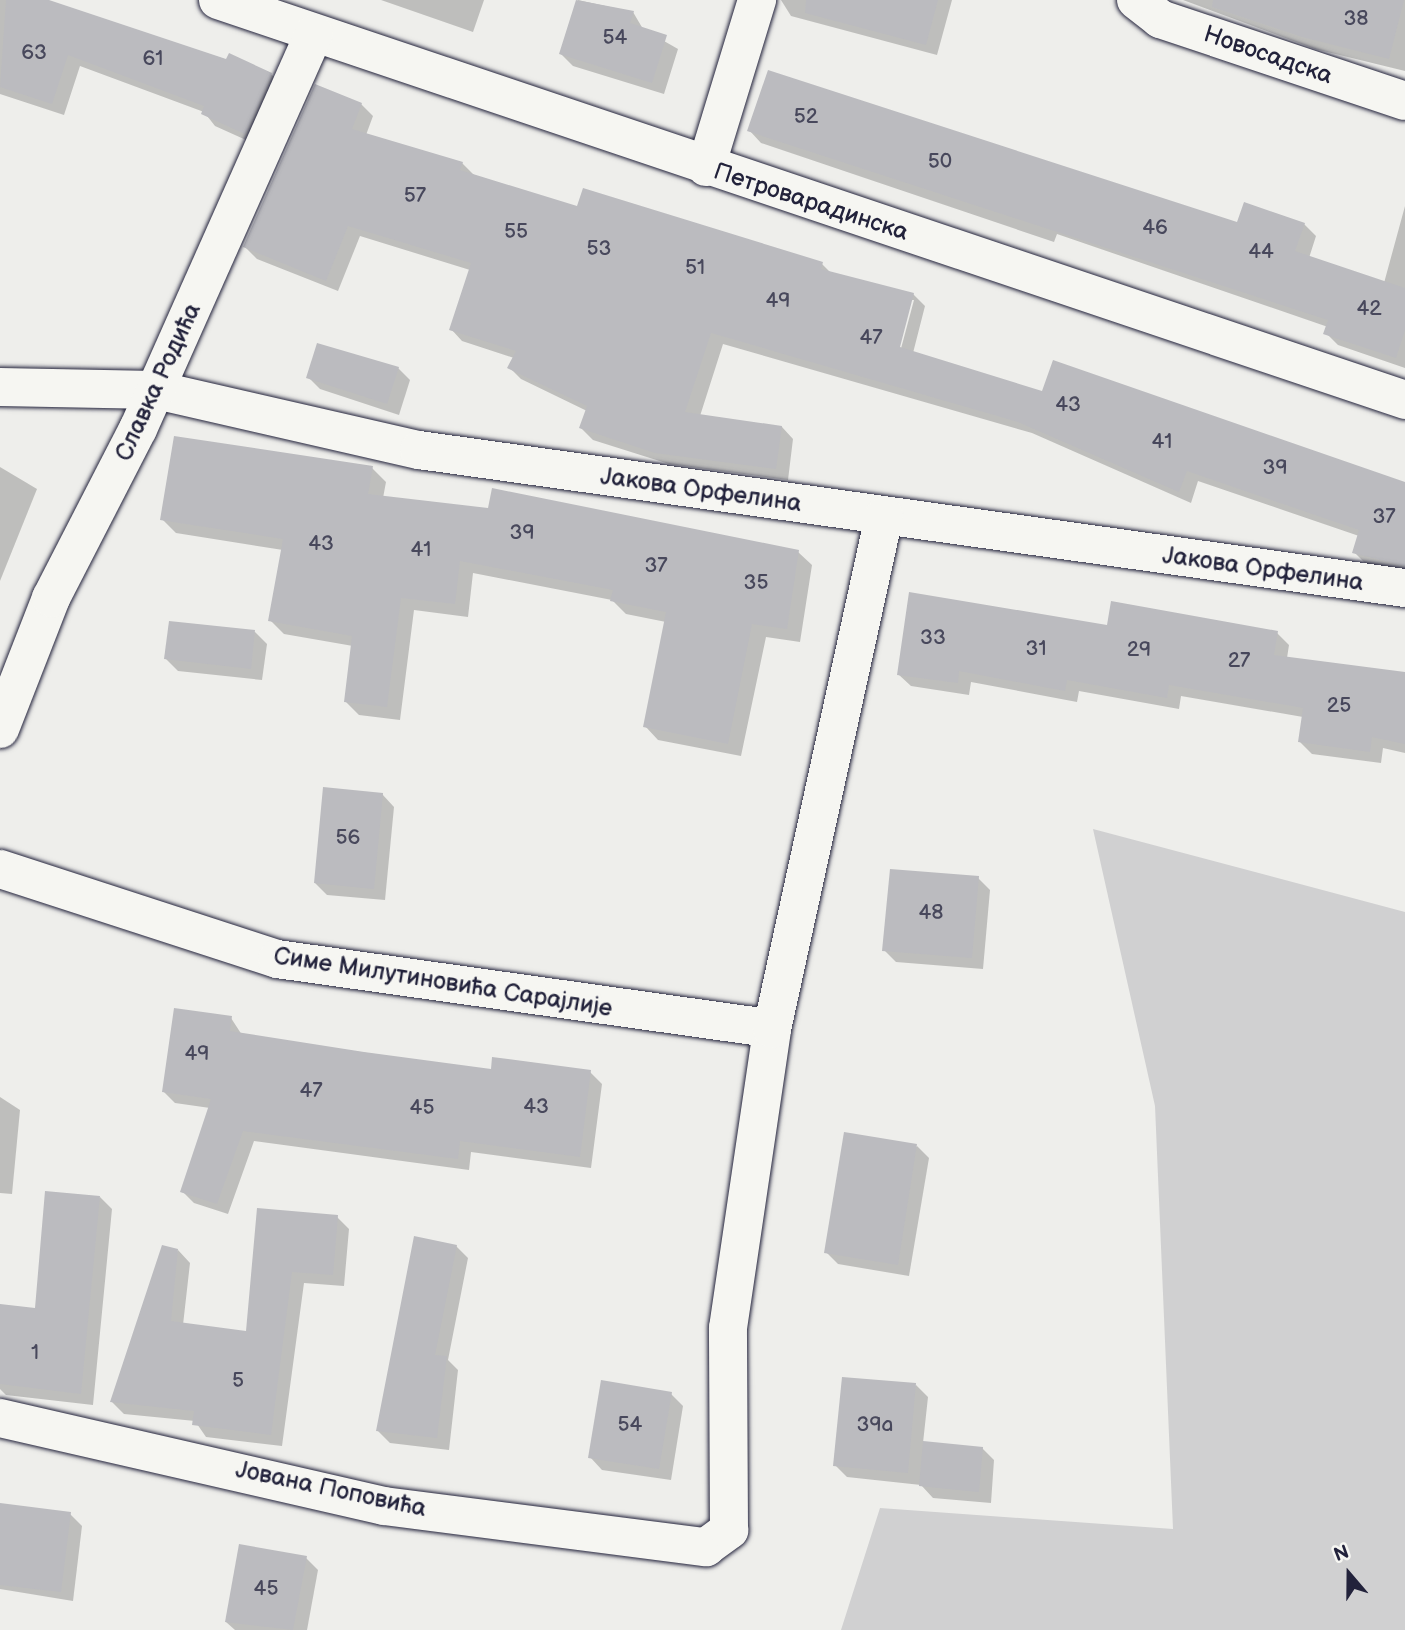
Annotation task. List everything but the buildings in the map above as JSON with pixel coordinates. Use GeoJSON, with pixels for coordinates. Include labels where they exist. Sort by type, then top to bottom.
{"type":"FeatureCollection","features":[{"type":"Feature","properties":{"kind":"street","name":"Петроварадинска"},"geometry":{"type":"LineString","coordinates":[[218,0],[706,167],[1405,400]]}},
{"type":"Feature","properties":{"kind":"street"},"geometry":{"type":"LineString","coordinates":[[706,167],[757,0]]}},
{"type":"Feature","properties":{"kind":"street","name":"Новосадска"},"geometry":{"type":"LineString","coordinates":[[1136,0],[1160,19],[1405,101]]}},
{"type":"Feature","properties":{"kind":"street","name":"Славка Родића"},"geometry":{"type":"LineString","coordinates":[[0,729],[51,598],[156,390],[314,33]]}},
{"type":"Feature","properties":{"kind":"street","name":"Јакова Орфелина"},"geometry":{"type":"LineString","coordinates":[[0,387],[156,390],[419,450],[1405,588]]}},
{"type":"Feature","properties":{"kind":"street"},"geometry":{"type":"LineString","coordinates":[[772,1029],[884,516]]}},
{"type":"Feature","properties":{"kind":"street","name":"Симе Милутиновића Сарајлије"},"geometry":{"type":"LineString","coordinates":[[0,869],[276,959],[772,1029]]}},
{"type":"Feature","properties":{"kind":"street","name":"Јована Поповића"},"geometry":{"type":"LineString","coordinates":[[0,1418],[384,1506],[706,1547],[729,1530],[727,1328],[772,1029]]}},
{"type":"Feature","properties":{"kind":"shaded area"},"geometry":{"type":"Polygon","coordinates":[[[1093,829],[1405,912],[1405,1630],[841,1630],[880,1508],[1173,1529],[1155,1106],[1093,829]]]}}]}
